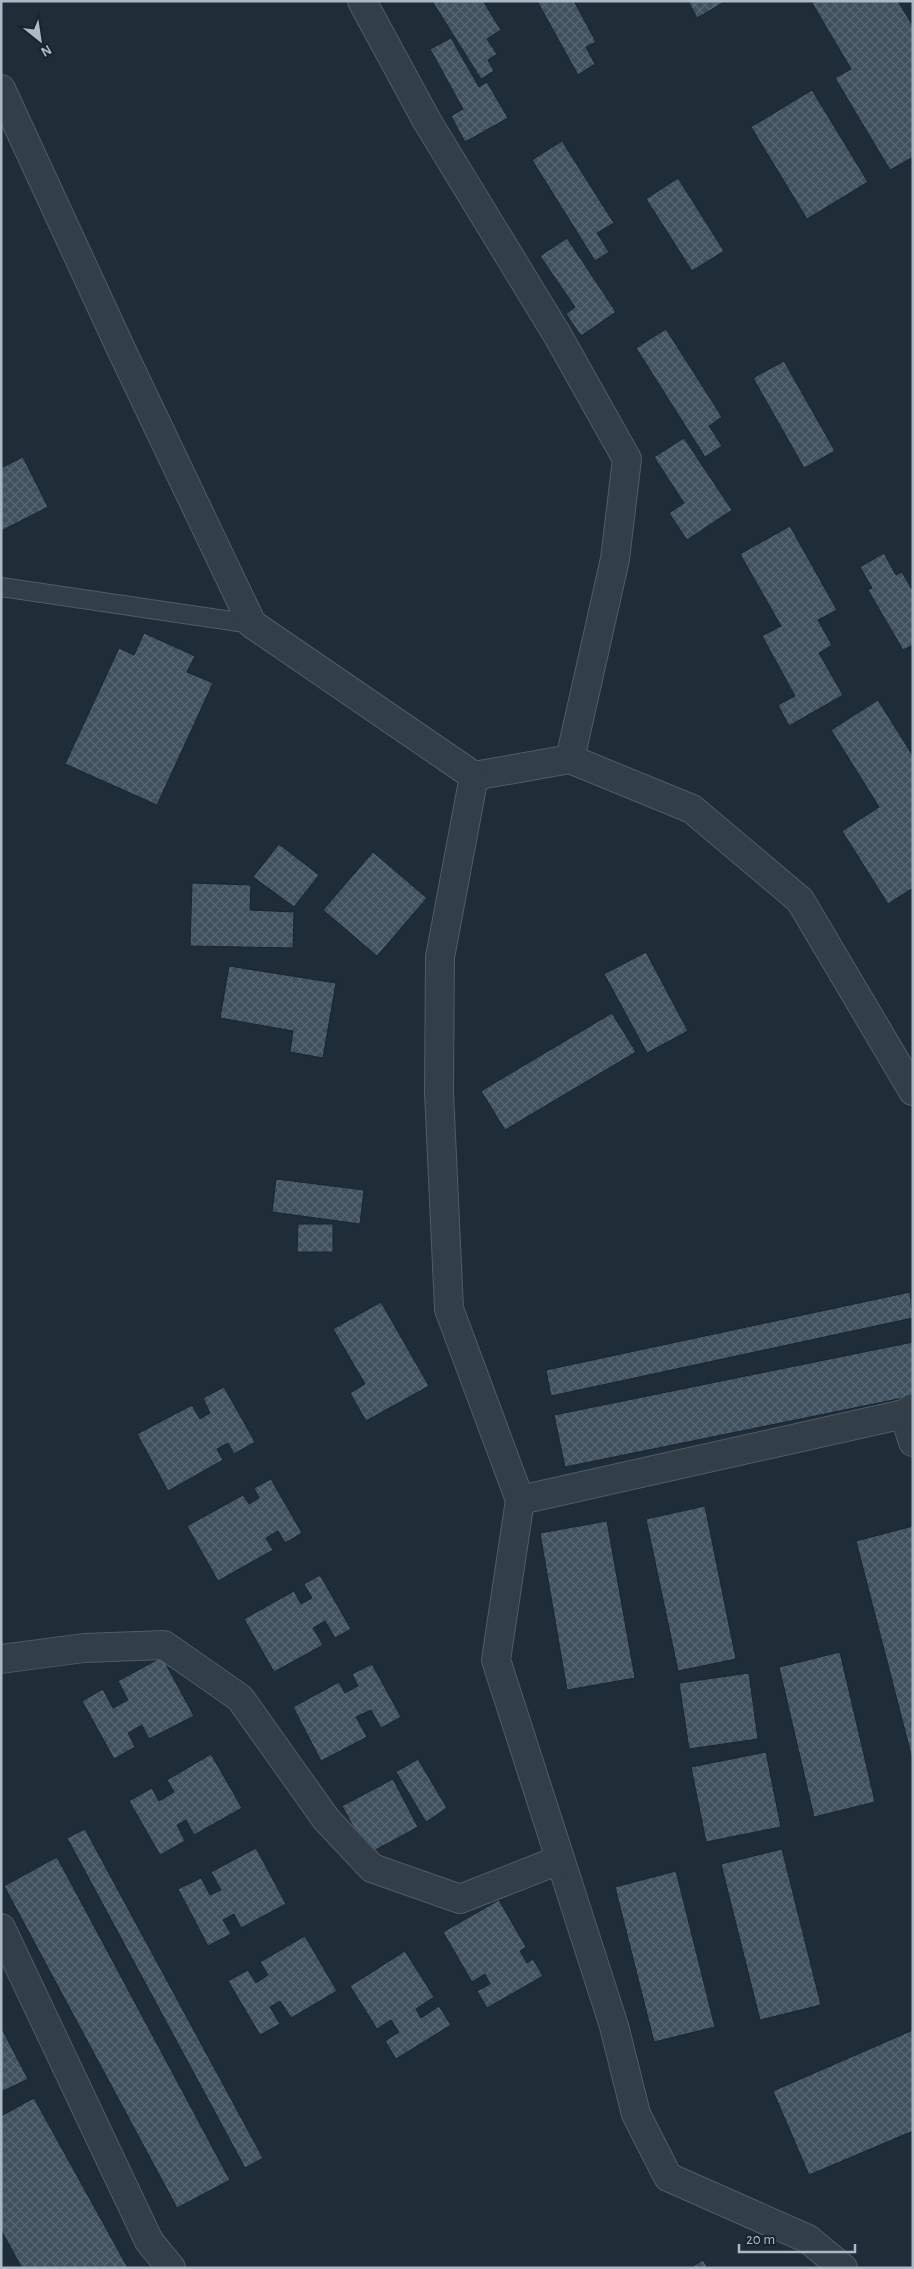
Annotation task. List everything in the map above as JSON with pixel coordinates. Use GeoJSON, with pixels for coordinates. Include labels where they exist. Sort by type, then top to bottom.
{"type":"FeatureCollection","features":[{"type":"Feature","properties":{"kind":"street"},"geometry":{"type":"LineString","coordinates":[[362,1],[427,121],[558,336],[627,459],[615,559],[570,759]]}},
{"type":"Feature","properties":{"kind":"street"},"geometry":{"type":"LineString","coordinates":[[1,89],[117,340],[252,624],[474,776],[570,759],[692,809],[800,900],[909,1077]]}},
{"type":"Feature","properties":{"kind":"street"},"geometry":{"type":"LineString","coordinates":[[474,776],[440,957],[438,1092],[449,1309],[520,1500],[496,1660],[614,2026],[636,2114],[668,2177],[808,2239],[843,2268]]}},
{"type":"Feature","properties":{"kind":"street"},"geometry":{"type":"LineString","coordinates":[[520,1500],[908,1411],[913,1442]]}},
{"type":"Feature","properties":{"kind":"street"},"geometry":{"type":"LineString","coordinates":[[1,1658],[84,1648],[164,1645],[240,1698],[326,1819],[372,1868],[460,1899],[559,1860]]}},
{"type":"Feature","properties":{"kind":"street"},"geometry":{"type":"LineString","coordinates":[[1,1928],[149,2242],[171,2268]]}},
{"type":"Feature","properties":{"kind":"lane"},"geometry":{"type":"LineString","coordinates":[[1,587],[252,624]]}},
{"type":"Feature","properties":{"kind":"building"},"geometry":{"type":"Polygon","coordinates":[[[432,1],[483,1],[501,30],[487,39],[497,54],[488,60],[494,71],[481,79],[432,1]]]}},
{"type":"Feature","properties":{"kind":"building"},"geometry":{"type":"Polygon","coordinates":[[[537,1],[574,1],[596,42],[586,47],[595,64],[578,75],[537,1]]]}},
{"type":"Feature","properties":{"kind":"building"},"geometry":{"type":"Polygon","coordinates":[[[688,1],[726,1],[697,18],[688,1]]]}},
{"type":"Feature","properties":{"kind":"building"},"geometry":{"type":"Polygon","coordinates":[[[816,1],[898,1],[913,26],[913,157],[890,170],[835,78],[851,69],[812,3],[816,1]]]}},
{"type":"Feature","properties":{"kind":"building"},"geometry":{"type":"Polygon","coordinates":[[[451,38],[479,87],[487,82],[508,118],[465,142],[451,116],[463,109],[430,49],[451,38]]]}},
{"type":"Feature","properties":{"kind":"building"},"geometry":{"type":"Polygon","coordinates":[[[812,90],[868,182],[807,219],[751,127],[812,90]]]}},
{"type":"Feature","properties":{"kind":"building"},"geometry":{"type":"Polygon","coordinates":[[[562,141],[614,223],[597,233],[609,252],[595,261],[532,160],[562,141]]]}},
{"type":"Feature","properties":{"kind":"building"},"geometry":{"type":"Polygon","coordinates":[[[678,178],[724,251],[692,271],[646,199],[678,178]]]}},
{"type":"Feature","properties":{"kind":"building"},"geometry":{"type":"Polygon","coordinates":[[[567,238],[616,312],[581,336],[566,314],[575,307],[540,256],[567,238]]]}},
{"type":"Feature","properties":{"kind":"building"},"geometry":{"type":"Polygon","coordinates":[[[666,329],[722,417],[709,426],[722,446],[705,457],[636,348],[666,329]]]}},
{"type":"Feature","properties":{"kind":"building"},"geometry":{"type":"Polygon","coordinates":[[[784,361],[835,451],[804,468],[753,378],[784,361]]]}},
{"type":"Feature","properties":{"kind":"building"},"geometry":{"type":"Polygon","coordinates":[[[684,438],[732,510],[687,540],[669,513],[684,503],[654,457],[684,438]]]}},
{"type":"Feature","properties":{"kind":"building"},"geometry":{"type":"Polygon","coordinates":[[[23,457],[48,507],[1,531],[1,468],[23,457]]]}},
{"type":"Feature","properties":{"kind":"building"},"geometry":{"type":"Polygon","coordinates":[[[790,526],[837,610],[818,620],[832,645],[819,653],[843,695],[789,726],[778,705],[795,696],[762,636],[781,626],[740,554],[790,526]]]}},
{"type":"Feature","properties":{"kind":"building"},"geometry":{"type":"Polygon","coordinates":[[[884,553],[896,575],[902,572],[913,591],[913,645],[903,650],[868,590],[872,588],[860,567],[884,553]]]}},
{"type":"Feature","properties":{"kind":"building"},"geometry":{"type":"Polygon","coordinates":[[[144,633],[195,656],[187,672],[213,683],[157,805],[65,764],[119,648],[134,655],[144,633]]]}},
{"type":"Feature","properties":{"kind":"building"},"geometry":{"type":"Polygon","coordinates":[[[878,700],[913,756],[913,888],[888,904],[842,831],[879,807],[831,730],[878,700]]]}},
{"type":"Feature","properties":{"kind":"building"},"geometry":{"type":"Polygon","coordinates":[[[279,844],[319,875],[294,907],[253,877],[279,844]]]}},
{"type":"Feature","properties":{"kind":"building"},"geometry":{"type":"Polygon","coordinates":[[[373,852],[427,898],[377,956],[323,910],[373,852]]]}},
{"type":"Feature","properties":{"kind":"building"},"geometry":{"type":"Polygon","coordinates":[[[192,883],[251,885],[250,910],[294,912],[293,948],[190,946],[192,883]]]}},
{"type":"Feature","properties":{"kind":"building"},"geometry":{"type":"Polygon","coordinates":[[[646,952],[688,1031],[647,1053],[604,974],[646,952]]]}},
{"type":"Feature","properties":{"kind":"building"},"geometry":{"type":"Polygon","coordinates":[[[229,966],[336,983],[323,1058],[290,1052],[293,1031],[220,1018],[229,966]]]}},
{"type":"Feature","properties":{"kind":"building"},"geometry":{"type":"Polygon","coordinates":[[[612,1013],[636,1052],[505,1130],[481,1091],[612,1013]]]}},
{"type":"Feature","properties":{"kind":"building"},"geometry":{"type":"Polygon","coordinates":[[[276,1179],[364,1190],[360,1224],[272,1212],[276,1179]]]}},
{"type":"Feature","properties":{"kind":"building"},"geometry":{"type":"Polygon","coordinates":[[[298,1224],[333,1224],[333,1252],[297,1252],[298,1224]]]}},
{"type":"Feature","properties":{"kind":"building"},"geometry":{"type":"Polygon","coordinates":[[[910,1292],[913,1318],[551,1396],[546,1370],[910,1292]]]}},
{"type":"Feature","properties":{"kind":"building"},"geometry":{"type":"Polygon","coordinates":[[[381,1302],[429,1386],[366,1421],[350,1393],[365,1384],[333,1329],[381,1302]]]}},
{"type":"Feature","properties":{"kind":"building"},"geometry":{"type":"Polygon","coordinates":[[[913,1342],[913,1396],[565,1467],[554,1415],[913,1342]]]}},
{"type":"Feature","properties":{"kind":"building"},"geometry":{"type":"Polygon","coordinates":[[[224,1387],[255,1442],[234,1454],[228,1443],[217,1449],[223,1460],[168,1491],[137,1434],[192,1405],[200,1419],[210,1413],[203,1398],[224,1387]]]}},
{"type":"Feature","properties":{"kind":"building"},"geometry":{"type":"Polygon","coordinates":[[[271,1479],[302,1533],[285,1543],[278,1531],[266,1538],[273,1550],[218,1581],[187,1526],[243,1495],[249,1504],[259,1498],[254,1488],[271,1479]]]}},
{"type":"Feature","properties":{"kind":"building"},"geometry":{"type":"Polygon","coordinates":[[[705,1506],[736,1659],[678,1671],[646,1519],[705,1506]]]}},
{"type":"Feature","properties":{"kind":"building"},"geometry":{"type":"Polygon","coordinates":[[[607,1521],[635,1678],[567,1690],[540,1533],[607,1521]]]}},
{"type":"Feature","properties":{"kind":"building"},"geometry":{"type":"Polygon","coordinates":[[[913,1526],[913,1762],[856,1541],[913,1526]]]}},
{"type":"Feature","properties":{"kind":"building"},"geometry":{"type":"Polygon","coordinates":[[[320,1575],[351,1629],[335,1638],[325,1621],[313,1628],[323,1645],[274,1672],[244,1619],[294,1591],[301,1604],[312,1598],[304,1584],[320,1575]]]}},
{"type":"Feature","properties":{"kind":"building"},"geometry":{"type":"Polygon","coordinates":[[[840,1652],[875,1802],[814,1817],[779,1667],[840,1652]]]}},
{"type":"Feature","properties":{"kind":"building"},"geometry":{"type":"Polygon","coordinates":[[[162,1657],[194,1716],[149,1739],[142,1725],[128,1733],[135,1747],[114,1759],[82,1701],[103,1689],[113,1708],[128,1700],[118,1681],[162,1657]]]}},
{"type":"Feature","properties":{"kind":"building"},"geometry":{"type":"Polygon","coordinates":[[[372,1664],[401,1717],[381,1728],[371,1710],[356,1717],[367,1737],[321,1761],[293,1707],[339,1682],[345,1693],[358,1686],[352,1674],[372,1664]]]}},
{"type":"Feature","properties":{"kind":"building"},"geometry":{"type":"Polygon","coordinates":[[[749,1673],[758,1739],[689,1749],[679,1683],[749,1673]]]}},
{"type":"Feature","properties":{"kind":"building"},"geometry":{"type":"Polygon","coordinates":[[[766,1752],[781,1827],[706,1842],[691,1767],[766,1752]]]}},
{"type":"Feature","properties":{"kind":"building"},"geometry":{"type":"Polygon","coordinates":[[[211,1754],[242,1808],[194,1835],[186,1820],[177,1825],[185,1841],[160,1855],[129,1801],[152,1788],[159,1801],[174,1792],[167,1780],[211,1754]]]}},
{"type":"Feature","properties":{"kind":"building"},"geometry":{"type":"Polygon","coordinates":[[[418,1759],[447,1808],[426,1822],[396,1772],[418,1759]]]}},
{"type":"Feature","properties":{"kind":"building"},"geometry":{"type":"Polygon","coordinates":[[[393,1779],[418,1827],[368,1854],[342,1806],[393,1779]]]}},
{"type":"Feature","properties":{"kind":"building"},"geometry":{"type":"Polygon","coordinates":[[[85,1829],[263,2158],[245,2168],[67,1838],[85,1829]]]}},
{"type":"Feature","properties":{"kind":"building"},"geometry":{"type":"Polygon","coordinates":[[[256,1848],[286,1904],[241,1928],[234,1914],[223,1920],[231,1934],[208,1946],[178,1889],[201,1878],[210,1895],[221,1890],[211,1872],[256,1848]]]}},
{"type":"Feature","properties":{"kind":"building"},"geometry":{"type":"Polygon","coordinates":[[[782,1849],[821,2005],[760,2020],[721,1864],[782,1849]]]}},
{"type":"Feature","properties":{"kind":"building"},"geometry":{"type":"Polygon","coordinates":[[[57,1857],[230,2180],[177,2208],[4,1886],[57,1857]]]}},
{"type":"Feature","properties":{"kind":"building"},"geometry":{"type":"Polygon","coordinates":[[[676,1871],[715,2027],[654,2042],[615,1887],[676,1871]]]}},
{"type":"Feature","properties":{"kind":"building"},"geometry":{"type":"Polygon","coordinates":[[[499,1900],[526,1947],[520,1951],[527,1963],[533,1959],[543,1976],[487,2008],[477,1991],[490,1984],[485,1974],[472,1982],[443,1932],[499,1900]]]}},
{"type":"Feature","properties":{"kind":"building"},"geometry":{"type":"Polygon","coordinates":[[[305,1936],[337,1991],[291,2018],[280,2001],[270,2007],[280,2024],[260,2035],[228,1981],[248,1970],[256,1983],[268,1975],[260,1962],[305,1936]]]}},
{"type":"Feature","properties":{"kind":"building"},"geometry":{"type":"Polygon","coordinates":[[[405,1951],[434,1997],[416,2009],[421,2018],[439,2006],[451,2025],[396,2059],[385,2041],[399,2032],[391,2020],[377,2029],[350,1986],[405,1951]]]}},
{"type":"Feature","properties":{"kind":"building"},"geometry":{"type":"Polygon","coordinates":[[[1,2027],[28,2079],[1,2092],[1,2027]]]}},
{"type":"Feature","properties":{"kind":"building"},"geometry":{"type":"Polygon","coordinates":[[[913,2030],[913,2131],[809,2175],[773,2091],[913,2030]]]}},
{"type":"Feature","properties":{"kind":"building"},"geometry":{"type":"Polygon","coordinates":[[[34,2098],[128,2268],[22,2268],[1,2230],[1,2116],[34,2098]]]}},
{"type":"Feature","properties":{"kind":"building"},"geometry":{"type":"Polygon","coordinates":[[[703,2260],[708,2268],[690,2268],[703,2260]]]}}]}
